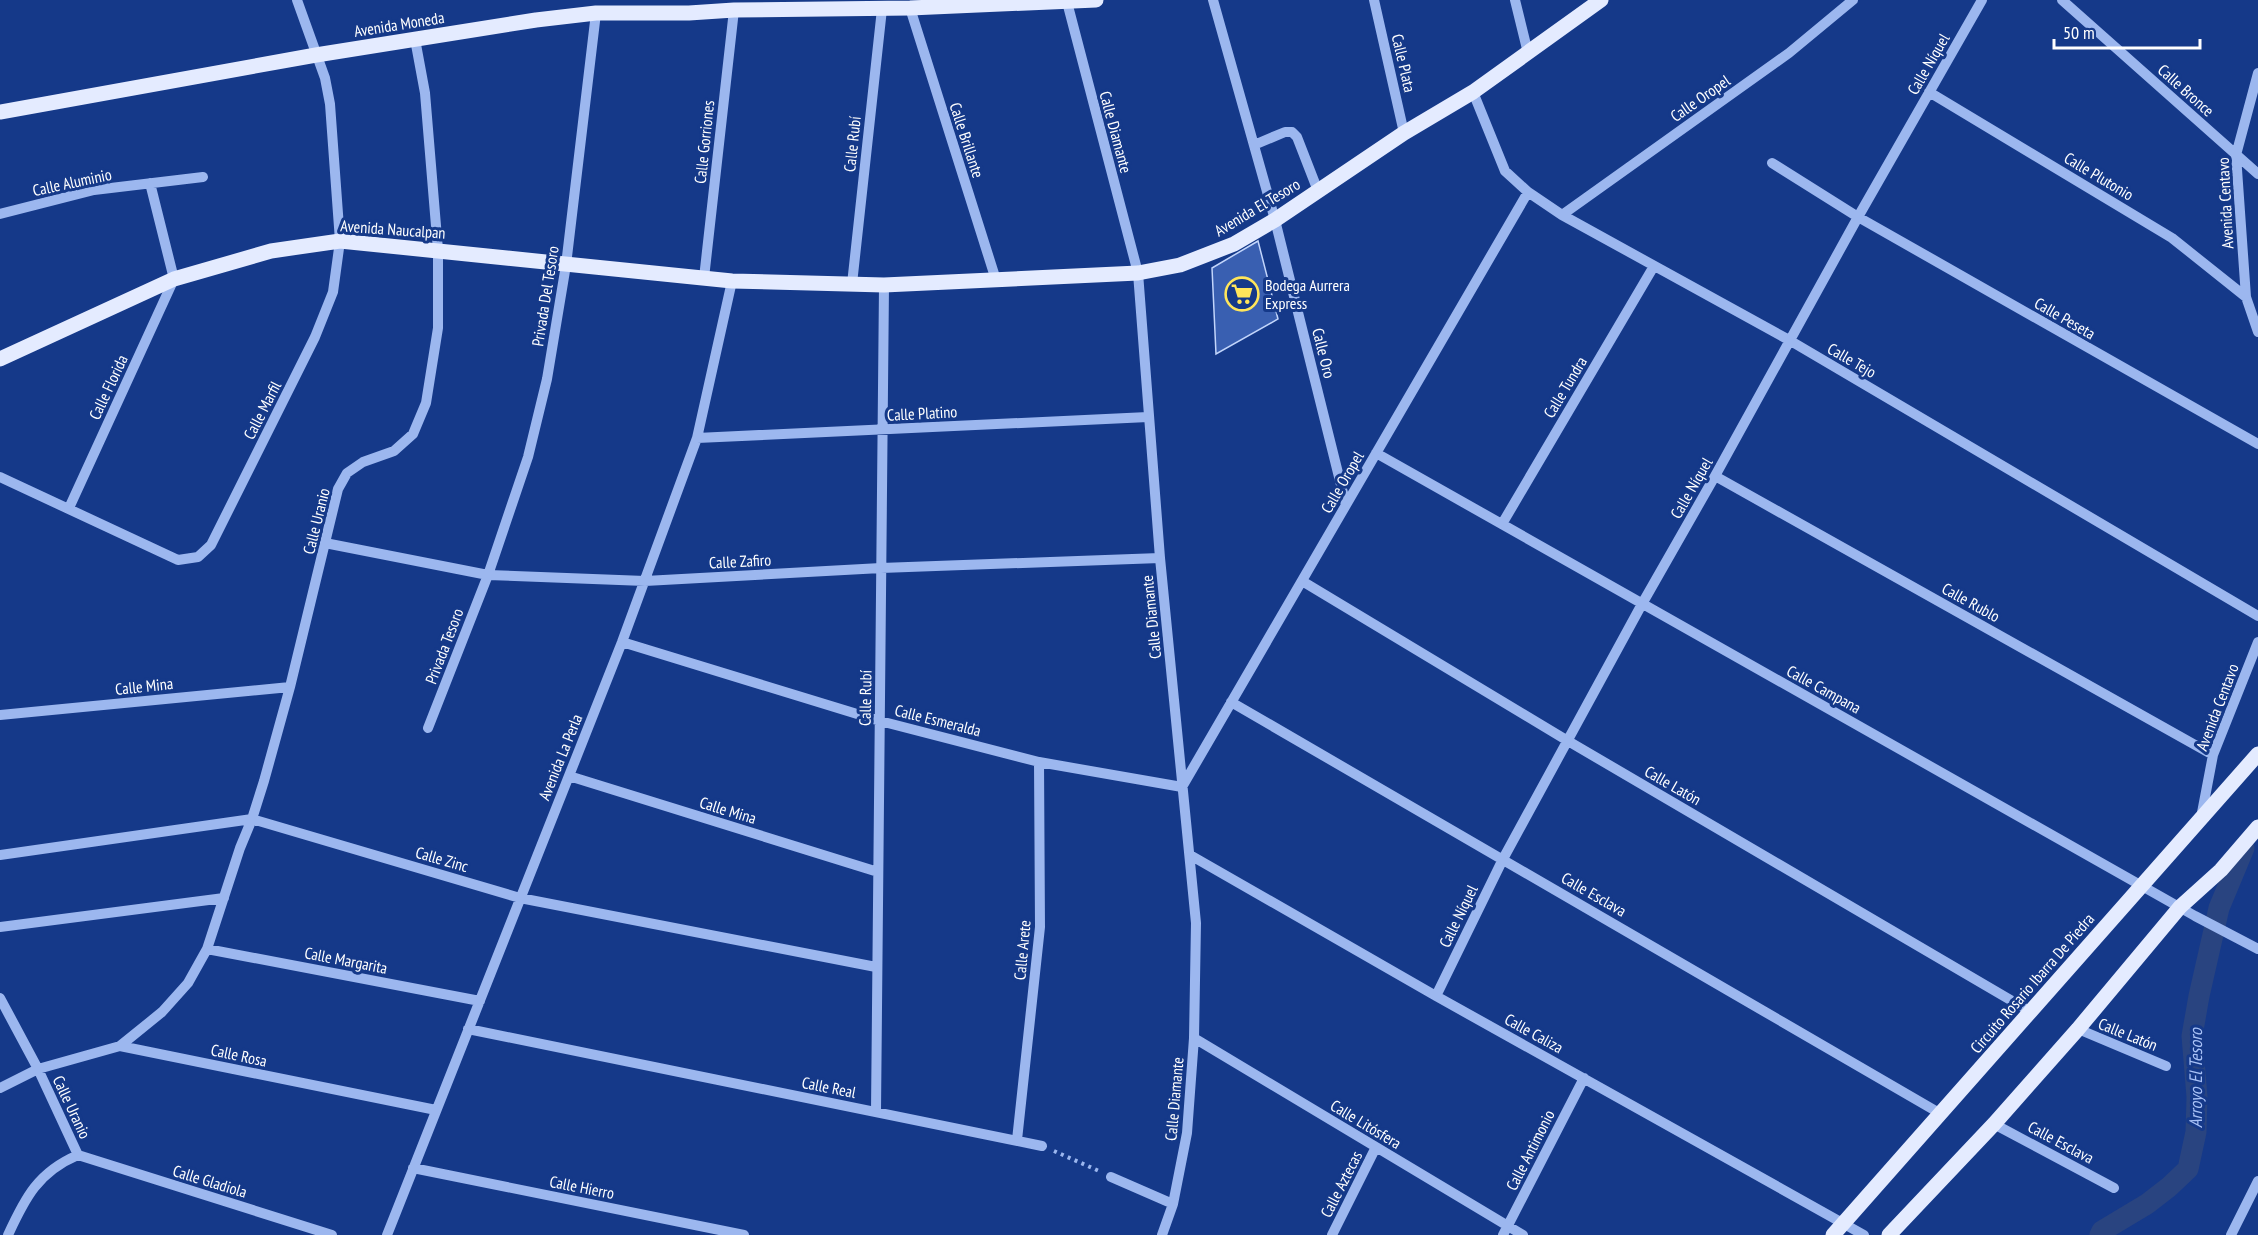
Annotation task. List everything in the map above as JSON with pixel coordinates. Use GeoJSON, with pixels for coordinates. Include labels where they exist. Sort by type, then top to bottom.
{"type":"FeatureCollection","features":[{"type":"Feature","properties":{"kind":"main road","name":"Avenida Moneda"},"geometry":{"type":"LineString","coordinates":[[0,112],[316,55],[536,20],[596,13],[688,7],[734,10],[882,9],[1096,0]]}},
{"type":"Feature","properties":{"kind":"main road","name":"Avenida El Tesoro"},"geometry":{"type":"LineString","coordinates":[[732,281],[884,285],[1138,273],[1180,265],[1234,244],[1275,220],[1404,133],[1473,92],[1600,0]]}},
{"type":"Feature","properties":{"kind":"main road","name":"Avenida Naucalpan"},"geometry":{"type":"LineString","coordinates":[[0,359],[174,279],[271,251],[340,241],[732,281]]}},
{"type":"Feature","properties":{"kind":"main road","name":"Circuito Rosario Ibarra De Piedra"},"geometry":{"type":"LineString","coordinates":[[1833,1235],[2258,754]]}},
{"type":"Feature","properties":{"kind":"main road"},"geometry":{"type":"LineString","coordinates":[[1889,1235],[1994,1124],[2078,1029],[2180,907],[2221,870],[2258,827]]}},
{"type":"Feature","properties":{"kind":"street","name":"Calle Marfil"},"geometry":{"type":"LineString","coordinates":[[0,477],[69,507],[178,560],[198,557],[211,545],[315,336],[333,292],[340,241],[330,104],[325,78],[297,0]]}},
{"type":"Feature","properties":{"kind":"street","name":"Calle Oro"},"geometry":{"type":"LineString","coordinates":[[1212,0],[1275,220],[1346,505]]}},
{"type":"Feature","properties":{"kind":"street","name":"Calle Plata"},"geometry":{"type":"LineString","coordinates":[[1374,0],[1404,133]]}},
{"type":"Feature","properties":{"kind":"street"},"geometry":{"type":"LineString","coordinates":[[1515,0],[1528,53]]}},
{"type":"Feature","properties":{"kind":"street","name":"Calle Oropel"},"geometry":{"type":"LineString","coordinates":[[1562,215],[1789,53],[1852,0]]}},
{"type":"Feature","properties":{"kind":"street","name":"Calle Níquel"},"geometry":{"type":"LineString","coordinates":[[1436,996],[1503,858],[1642,604],[1982,0]]}},
{"type":"Feature","properties":{"kind":"street","name":"Calle Bronce"},"geometry":{"type":"LineString","coordinates":[[2062,0],[2258,174]]}},
{"type":"Feature","properties":{"kind":"street","name":"Calle Diamante"},"geometry":{"type":"LineString","coordinates":[[1067,2],[1138,273],[1160,558],[1196,923],[1194,1038],[1187,1133],[1167,1233]]}},
{"type":"Feature","properties":{"kind":"street","name":"Calle Brillante"},"geometry":{"type":"LineString","coordinates":[[910,8],[996,280]]}},
{"type":"Feature","properties":{"kind":"street","name":"Calle Rubí"},"geometry":{"type":"LineString","coordinates":[[852,284],[882,9]]}},
{"type":"Feature","properties":{"kind":"street","name":"Calle Gorriones"},"geometry":{"type":"LineString","coordinates":[[704,278],[734,10]]}},
{"type":"Feature","properties":{"kind":"street","name":"Privada Del Tesoro"},"geometry":{"type":"LineString","coordinates":[[488,575],[528,457],[547,379],[566,265],[596,13]]}},
{"type":"Feature","properties":{"kind":"street","name":"Calle Uranio"},"geometry":{"type":"LineString","coordinates":[[120,1046],[162,1012],[188,983],[207,949],[240,848],[252,819],[290,687],[338,489],[347,473],[363,462],[394,451],[414,434],[426,403],[438,328],[438,250],[425,93],[415,39]]}},
{"type":"Feature","properties":{"kind":"street","name":"Avenida Centavo"},"geometry":{"type":"LineString","coordinates":[[2258,73],[2236,155],[2246,297],[2258,333]]}},
{"type":"Feature","properties":{"kind":"street","name":"Calle Tejo"},"geometry":{"type":"LineString","coordinates":[[1473,92],[1506,171],[1528,192],[1562,215],[1789,340],[2258,616]]}},
{"type":"Feature","properties":{"kind":"street","name":"Calle Plutonio"},"geometry":{"type":"LineString","coordinates":[[1929,92],[2172,238],[2246,297]]}},
{"type":"Feature","properties":{"kind":"street"},"geometry":{"type":"LineString","coordinates":[[1254,145],[1285,132],[1292,132],[1297,137],[1318,191]]}},
{"type":"Feature","properties":{"kind":"street","name":"Calle Peseta"},"geometry":{"type":"LineString","coordinates":[[1772,163],[1858,217],[2258,444]]}},
{"type":"Feature","properties":{"kind":"street","name":"Calle Aluminio"},"geometry":{"type":"LineString","coordinates":[[0,214],[94,190],[203,177]]}},
{"type":"Feature","properties":{"kind":"street"},"geometry":{"type":"LineString","coordinates":[[150,183],[174,279]]}},
{"type":"Feature","properties":{"kind":"street","name":"Calle Oropel"},"geometry":{"type":"LineString","coordinates":[[1182,787],[1528,192]]}},
{"type":"Feature","properties":{"kind":"street","name":"Calle Tundra"},"geometry":{"type":"LineString","coordinates":[[1502,524],[1654,266]]}},
{"type":"Feature","properties":{"kind":"street","name":"Calle Florida"},"geometry":{"type":"LineString","coordinates":[[69,507],[174,279]]}},
{"type":"Feature","properties":{"kind":"street","name":"Avenida La Perla"},"geometry":{"type":"LineString","coordinates":[[387,1235],[622,642],[698,438],[732,281]]}},
{"type":"Feature","properties":{"kind":"street","name":"Calle Rubí"},"geometry":{"type":"LineString","coordinates":[[876,1112],[884,285]]}},
{"type":"Feature","properties":{"kind":"street","name":"Calle Platino"},"geometry":{"type":"LineString","coordinates":[[698,438],[1148,417]]}},
{"type":"Feature","properties":{"kind":"street","name":"Calle Campana"},"geometry":{"type":"LineString","coordinates":[[1376,453],[2195,916],[2258,949]]}},
{"type":"Feature","properties":{"kind":"street","name":"Calle Rublo"},"geometry":{"type":"LineString","coordinates":[[1715,476],[2213,755]]}},
{"type":"Feature","properties":{"kind":"street","name":"Calle Zafiro"},"geometry":{"type":"LineString","coordinates":[[325,543],[488,575],[645,581],[881,568],[1160,558]]}},
{"type":"Feature","properties":{"kind":"street","name":"Privada Tesoro"},"geometry":{"type":"LineString","coordinates":[[428,728],[488,575]]}},
{"type":"Feature","properties":{"kind":"street","name":"Calle Latón"},"geometry":{"type":"LineString","coordinates":[[1302,581],[1568,741],[2031,1012]]}},
{"type":"Feature","properties":{"kind":"street","name":"Calle Esmeralda"},"geometry":{"type":"LineString","coordinates":[[622,642],[880,721],[1039,762],[1182,787]]}},
{"type":"Feature","properties":{"kind":"street","name":"Avenida Centavo"},"geometry":{"type":"LineString","coordinates":[[2201,819],[2213,755],[2258,642]]}},
{"type":"Feature","properties":{"kind":"street","name":"Calle Mina"},"geometry":{"type":"LineString","coordinates":[[0,715],[290,687]]}},
{"type":"Feature","properties":{"kind":"street","name":"Calle Esclava"},"geometry":{"type":"LineString","coordinates":[[1232,702],[1941,1114]]}},
{"type":"Feature","properties":{"kind":"street","name":"Calle Arete"},"geometry":{"type":"LineString","coordinates":[[1017,1140],[1040,927],[1039,762]]}},
{"type":"Feature","properties":{"kind":"street","name":"Calle Mina"},"geometry":{"type":"LineString","coordinates":[[569,776],[878,872]]}},
{"type":"Feature","properties":{"kind":"street","name":"Calle Zinc"},"geometry":{"type":"LineString","coordinates":[[0,855],[252,819],[520,898],[876,967]]}},
{"type":"Feature","properties":{"kind":"street","name":"Calle Caliza"},"geometry":{"type":"LineString","coordinates":[[1190,855],[1436,996],[1864,1235]]}},
{"type":"Feature","properties":{"kind":"street"},"geometry":{"type":"LineString","coordinates":[[0,927],[224,898]]}},
{"type":"Feature","properties":{"kind":"street","name":"Calle Margarita"},"geometry":{"type":"LineString","coordinates":[[207,949],[480,1001]]}},
{"type":"Feature","properties":{"kind":"street","name":"Calle Uranio"},"geometry":{"type":"LineString","coordinates":[[0,998],[38,1069],[78,1155],[59,1163],[45,1174],[21,1206],[8,1235]]}},
{"type":"Feature","properties":{"kind":"street","name":"Calle Real"},"geometry":{"type":"LineString","coordinates":[[468,1029],[1042,1146]]}},
{"type":"Feature","properties":{"kind":"street","name":"Calle Latón"},"geometry":{"type":"LineString","coordinates":[[2078,1029],[2166,1066]]}},
{"type":"Feature","properties":{"kind":"street","name":"Calle Litósfera"},"geometry":{"type":"LineString","coordinates":[[1194,1038],[1376,1147],[1505,1230],[1523,1235]]}},
{"type":"Feature","properties":{"kind":"street","name":"Calle Rosa"},"geometry":{"type":"LineString","coordinates":[[0,1088],[38,1069],[120,1046],[436,1110]]}},
{"type":"Feature","properties":{"kind":"street","name":"Calle Antimonio"},"geometry":{"type":"LineString","coordinates":[[1505,1230],[1584,1078]]}},
{"type":"Feature","properties":{"kind":"street","name":"Calle Esclava"},"geometry":{"type":"LineString","coordinates":[[1994,1124],[2114,1188]]}},
{"type":"Feature","properties":{"kind":"street","name":"Calle Aztecas"},"geometry":{"type":"LineString","coordinates":[[1332,1235],[1376,1147]]}},
{"type":"Feature","properties":{"kind":"street","name":"Calle Gladiola"},"geometry":{"type":"LineString","coordinates":[[78,1155],[332,1235]]}},
{"type":"Feature","properties":{"kind":"street","name":"Calle Hierro"},"geometry":{"type":"LineString","coordinates":[[413,1168],[744,1235]]}},
{"type":"Feature","properties":{"kind":"street"},"geometry":{"type":"LineString","coordinates":[[1111,1177],[1173,1204]]}},
{"type":"Feature","properties":{"kind":"street"},"geometry":{"type":"LineString","coordinates":[[2231,1235],[2258,1181]]}},
{"type":"Feature","properties":{"kind":"path"},"geometry":{"type":"LineString","coordinates":[[1042,1146],[1111,1177]]}},
{"type":"Feature","properties":{"kind":"building","name":"Bodega Aurrera Express"},"geometry":{"type":"Polygon","coordinates":[[[1258,241],[1278,319],[1216,354],[1212,268],[1258,241]]]}},
{"type":"Feature","properties":{"kind":"waterway","name":"Arroyo El Tesoro"},"geometry":{"type":"LineString","coordinates":[[2100,1235],[2102,1231],[2147,1204],[2188,1169],[2196,1132],[2197,1097],[2192,1036],[2219,908],[2244,848]]}},
{"type":"Feature","properties":{"kind":"place","name":"Bodega Aurrera Express"},"geometry":{"type":"Point","coordinates":[1242,294]}}]}
